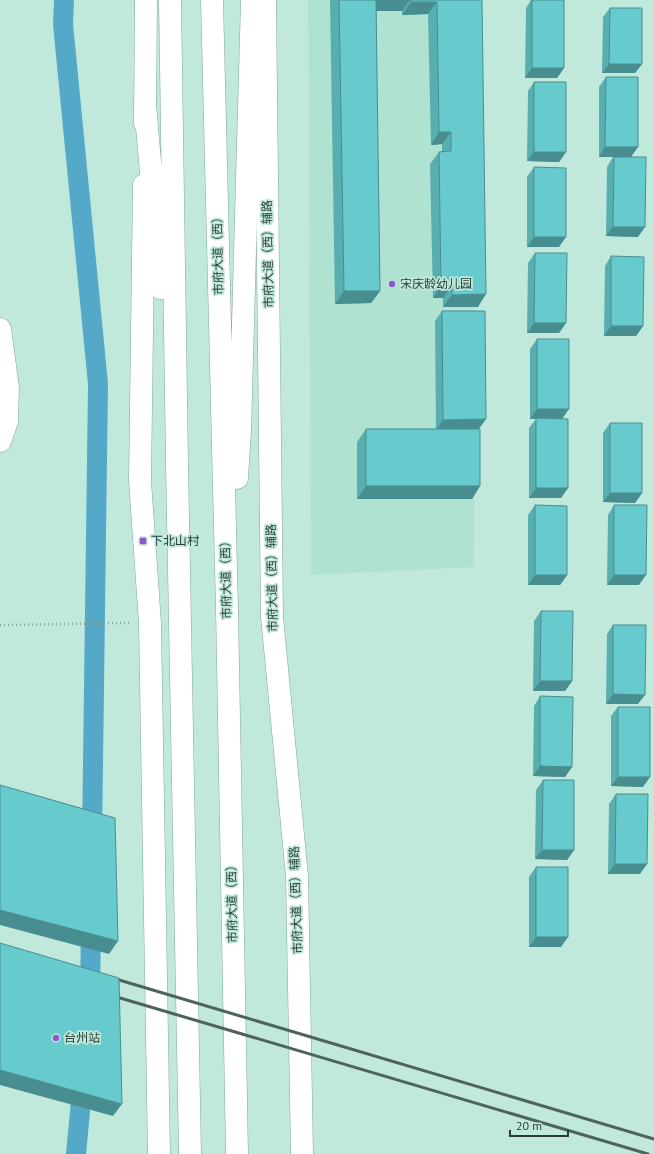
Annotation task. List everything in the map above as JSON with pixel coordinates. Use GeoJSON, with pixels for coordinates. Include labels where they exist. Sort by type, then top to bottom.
{"type":"FeatureCollection","features":[{"type":"Feature","properties":{"kind":"main road"},"geometry":{"type":"LineString","coordinates":[[146,0],[140,482],[150,623],[159,1154]]}},
{"type":"Feature","properties":{"kind":"main road"},"geometry":{"type":"LineString","coordinates":[[170,0],[190,1154]]}},
{"type":"Feature","properties":{"kind":"main road","name":"市府大道（西）"},"geometry":{"type":"LineString","coordinates":[[212,0],[227,609],[237,1154]]}},
{"type":"Feature","properties":{"kind":"main road"},"geometry":{"type":"LineString","coordinates":[[227,609],[240,431],[252,0]]}},
{"type":"Feature","properties":{"kind":"main road","name":"市府大道（西）辅路"},"geometry":{"type":"LineString","coordinates":[[265,0],[272,617],[297,876],[302,1154]]}},
{"type":"Feature","properties":{"kind":"main road"},"geometry":{"type":"LineString","coordinates":[[145,104],[177,464]]}},
{"type":"Feature","properties":{"kind":"main road"},"geometry":{"type":"LineString","coordinates":[[0,329],[8,388],[7,421],[0,442]]}},
{"type":"Feature","properties":{"kind":"path"},"geometry":{"type":"LineString","coordinates":[[0,625],[108,623]]}},
{"type":"Feature","properties":{"kind":"shaded area","name":"宋庆龄幼儿园"},"geometry":{"type":"Polygon","coordinates":[[[308,0],[476,0],[474,567],[311,575],[308,0]]]}},
{"type":"Feature","properties":{"kind":"building"},"geometry":{"type":"Polygon","coordinates":[[[339,0],[376,0],[380,291],[344,291],[339,0]]]}},
{"type":"Feature","properties":{"kind":"building"},"geometry":{"type":"Polygon","coordinates":[[[411,0],[482,0],[486,294],[452,295],[452,285],[441,286],[439,152],[451,151],[451,132],[439,132],[437,2],[411,2],[411,0]]]}},
{"type":"Feature","properties":{"kind":"building"},"geometry":{"type":"Polygon","coordinates":[[[532,0],[564,0],[564,68],[532,68],[532,0]]]}},
{"type":"Feature","properties":{"kind":"building"},"geometry":{"type":"Polygon","coordinates":[[[610,8],[642,8],[642,64],[609,64],[610,8]]]}},
{"type":"Feature","properties":{"kind":"building"},"geometry":{"type":"Polygon","coordinates":[[[606,77],[638,77],[638,147],[605,147],[606,77]]]}},
{"type":"Feature","properties":{"kind":"building"},"geometry":{"type":"Polygon","coordinates":[[[534,82],[566,82],[566,152],[534,152],[534,82]]]}},
{"type":"Feature","properties":{"kind":"building"},"geometry":{"type":"Polygon","coordinates":[[[614,157],[646,157],[645,227],[613,227],[614,157]]]}},
{"type":"Feature","properties":{"kind":"building"},"geometry":{"type":"Polygon","coordinates":[[[534,167],[566,168],[566,237],[534,237],[534,167]]]}},
{"type":"Feature","properties":{"kind":"building"},"geometry":{"type":"Polygon","coordinates":[[[535,253],[567,253],[566,323],[534,323],[535,253]]]}},
{"type":"Feature","properties":{"kind":"building"},"geometry":{"type":"Polygon","coordinates":[[[611,256],[644,257],[643,326],[611,326],[611,256]]]}},
{"type":"Feature","properties":{"kind":"building"},"geometry":{"type":"Polygon","coordinates":[[[442,311],[485,311],[486,419],[443,420],[442,311]]]}},
{"type":"Feature","properties":{"kind":"building"},"geometry":{"type":"Polygon","coordinates":[[[537,339],[569,339],[569,409],[537,409],[537,339]]]}},
{"type":"Feature","properties":{"kind":"building"},"geometry":{"type":"Polygon","coordinates":[[[536,418],[568,419],[568,488],[536,488],[536,418]]]}},
{"type":"Feature","properties":{"kind":"building"},"geometry":{"type":"Polygon","coordinates":[[[610,423],[642,423],[642,493],[610,493],[610,423]]]}},
{"type":"Feature","properties":{"kind":"building"},"geometry":{"type":"Polygon","coordinates":[[[366,429],[480,429],[480,486],[366,486],[366,429]]]}},
{"type":"Feature","properties":{"kind":"building"},"geometry":{"type":"Polygon","coordinates":[[[535,505],[567,506],[567,575],[535,575],[535,505]]]}},
{"type":"Feature","properties":{"kind":"building"},"geometry":{"type":"Polygon","coordinates":[[[614,505],[647,505],[646,575],[614,575],[614,505]]]}},
{"type":"Feature","properties":{"kind":"building"},"geometry":{"type":"Polygon","coordinates":[[[541,611],[573,611],[572,681],[540,681],[541,611]]]}},
{"type":"Feature","properties":{"kind":"building"},"geometry":{"type":"Polygon","coordinates":[[[613,625],[646,625],[645,695],[613,694],[613,625]]]}},
{"type":"Feature","properties":{"kind":"building"},"geometry":{"type":"Polygon","coordinates":[[[540,696],[573,697],[572,767],[540,766],[540,696]]]}},
{"type":"Feature","properties":{"kind":"building"},"geometry":{"type":"Polygon","coordinates":[[[618,707],[650,707],[650,777],[618,777],[618,707]]]}},
{"type":"Feature","properties":{"kind":"building"},"geometry":{"type":"Polygon","coordinates":[[[543,780],[574,780],[574,850],[542,850],[543,780]]]}},
{"type":"Feature","properties":{"kind":"building"},"geometry":{"type":"Polygon","coordinates":[[[0,785],[115,818],[118,941],[0,910],[0,785]]]}},
{"type":"Feature","properties":{"kind":"building"},"geometry":{"type":"Polygon","coordinates":[[[616,794],[648,794],[647,864],[615,864],[616,794]]]}},
{"type":"Feature","properties":{"kind":"building"},"geometry":{"type":"Polygon","coordinates":[[[536,867],[568,867],[568,937],[536,937],[536,867]]]}},
{"type":"Feature","properties":{"kind":"building","name":"台州站"},"geometry":{"type":"Polygon","coordinates":[[[0,943],[119,978],[122,1104],[0,1070],[0,943]]]}},
{"type":"Feature","properties":{"kind":"waterway"},"geometry":{"type":"LineString","coordinates":[[64,0],[63,24],[98,384],[92,839]]}},
{"type":"Feature","properties":{"kind":"waterway"},"geometry":{"type":"LineString","coordinates":[[90,997],[91,923]]}},
{"type":"Feature","properties":{"kind":"waterway"},"geometry":{"type":"LineString","coordinates":[[76,1154],[83,1080]]}},
{"type":"Feature","properties":{"kind":"railway"},"geometry":{"type":"LineString","coordinates":[[109,977],[654,1139]]}},
{"type":"Feature","properties":{"kind":"railway"},"geometry":{"type":"LineString","coordinates":[[110,995],[648,1154]]}},
{"type":"Feature","properties":{"kind":"place","name":"宋庆龄幼儿园"},"geometry":{"type":"Point","coordinates":[392,284]}},
{"type":"Feature","properties":{"kind":"place","name":"下北山村"},"geometry":{"type":"Point","coordinates":[143,541]}},
{"type":"Feature","properties":{"kind":"place","name":"台州站"},"geometry":{"type":"Point","coordinates":[56,1038]}}]}
